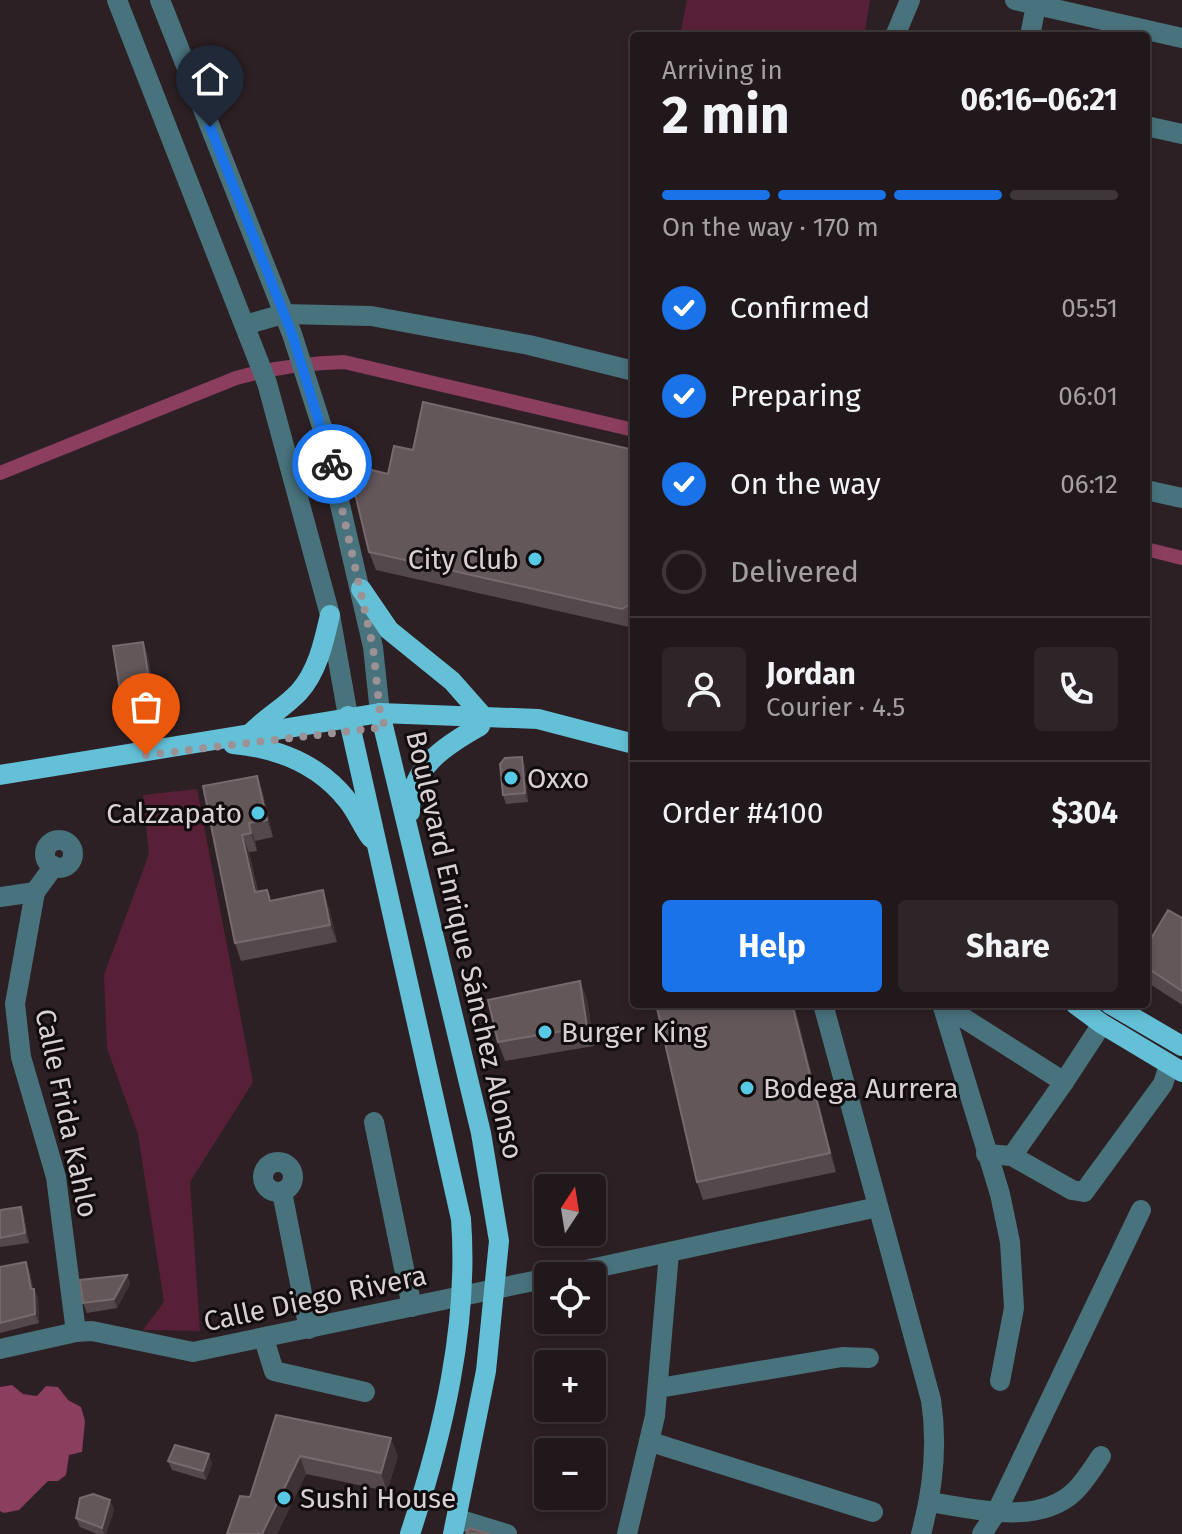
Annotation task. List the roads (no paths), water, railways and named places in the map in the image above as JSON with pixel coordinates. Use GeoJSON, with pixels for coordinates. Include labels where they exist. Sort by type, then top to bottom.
{"type":"FeatureCollection","features":[{"type":"Feature","properties":{"kind":"main road"},"geometry":{"type":"LineString","coordinates":[[361,589],[389,630],[452,681],[481,720],[561,736],[630,756]]}},
{"type":"Feature","properties":{"kind":"main road"},"geometry":{"type":"LineString","coordinates":[[250,734],[299,691],[311,676],[330,615]]}},
{"type":"Feature","properties":{"kind":"main road"},"geometry":{"type":"LineString","coordinates":[[0,776],[250,734],[382,720],[538,719],[630,743]]}},
{"type":"Feature","properties":{"kind":"main road","name":"Boulevard Enrique Sánchez Alonso"},"geometry":{"type":"LineString","coordinates":[[382,720],[494,1192],[499,1241],[497,1289],[480,1405],[455,1527]]}},
{"type":"Feature","properties":{"kind":"main road"},"geometry":{"type":"LineString","coordinates":[[410,832],[409,800],[422,770],[451,742],[481,720]]}},
{"type":"Feature","properties":{"kind":"main road"},"geometry":{"type":"LineString","coordinates":[[0,776],[350,723]]}},
{"type":"Feature","properties":{"kind":"main road"},"geometry":{"type":"LineString","coordinates":[[350,723],[461,1219],[460,1297],[440,1432],[410,1534]]}},
{"type":"Feature","properties":{"kind":"main road"},"geometry":{"type":"LineString","coordinates":[[229,743],[264,747],[288,755],[317,772],[347,799],[378,846]]}},
{"type":"Feature","properties":{"kind":"main road"},"geometry":{"type":"LineString","coordinates":[[1080,1008],[1176,1068]]}},
{"type":"Feature","properties":{"kind":"main road"},"geometry":{"type":"LineString","coordinates":[[1117,1008],[1182,1046]]}},
{"type":"Feature","properties":{"kind":"street"},"geometry":{"type":"LineString","coordinates":[[117,0],[267,383],[330,615],[350,723]]}},
{"type":"Feature","properties":{"kind":"street","name":"Boulevard Enrique Sánchez Alonso"},"geometry":{"type":"LineString","coordinates":[[160,0],[292,334],[336,478],[373,647],[382,720]]}},
{"type":"Feature","properties":{"kind":"street"},"geometry":{"type":"LineString","coordinates":[[897,32],[910,0]]}},
{"type":"Feature","properties":{"kind":"street"},"geometry":{"type":"LineString","coordinates":[[1015,0],[1036,2],[1182,38]]}},
{"type":"Feature","properties":{"kind":"street"},"geometry":{"type":"LineString","coordinates":[[1031,32],[1036,2]]}},
{"type":"Feature","properties":{"kind":"street"},"geometry":{"type":"LineString","coordinates":[[1150,127],[1182,134]]}},
{"type":"Feature","properties":{"kind":"street"},"geometry":{"type":"LineString","coordinates":[[249,333],[283,314],[339,314],[402,321],[630,370]]}},
{"type":"Feature","properties":{"kind":"street"},"geometry":{"type":"LineString","coordinates":[[1150,491],[1182,498]]}},
{"type":"Feature","properties":{"kind":"street","name":"Calle Frida Kahlo"},"geometry":{"type":"LineString","coordinates":[[54,866],[35,892],[16,983],[16,1030],[56,1177],[76,1332]]}},
{"type":"Feature","properties":{"kind":"street"},"geometry":{"type":"LineString","coordinates":[[0,897],[35,892]]}},
{"type":"Feature","properties":{"kind":"street"},"geometry":{"type":"LineString","coordinates":[[824,1008],[931,1400],[935,1428],[929,1502],[921,1534]]}},
{"type":"Feature","properties":{"kind":"street"},"geometry":{"type":"LineString","coordinates":[[943,1008],[1004,1212],[1015,1289],[1011,1332],[1000,1381]]}},
{"type":"Feature","properties":{"kind":"street"},"geometry":{"type":"LineString","coordinates":[[948,1008],[1064,1082]]}},
{"type":"Feature","properties":{"kind":"street"},"geometry":{"type":"LineString","coordinates":[[1012,1156],[1102,1024]]}},
{"type":"Feature","properties":{"kind":"street"},"geometry":{"type":"LineString","coordinates":[[986,1154],[1012,1156],[1072,1190],[1084,1192],[1176,1068]]}},
{"type":"Feature","properties":{"kind":"street"},"geometry":{"type":"LineString","coordinates":[[374,1122],[412,1307]]}},
{"type":"Feature","properties":{"kind":"street"},"geometry":{"type":"LineString","coordinates":[[282,1192],[309,1329]]}},
{"type":"Feature","properties":{"kind":"street"},"geometry":{"type":"LineString","coordinates":[[606,1266],[878,1207]]}},
{"type":"Feature","properties":{"kind":"street"},"geometry":{"type":"LineString","coordinates":[[982,1534],[997,1511],[1141,1210]]}},
{"type":"Feature","properties":{"kind":"street"},"geometry":{"type":"LineString","coordinates":[[627,1534],[651,1442],[659,1388],[669,1253]]}},
{"type":"Feature","properties":{"kind":"street","name":"Calle Diego Rivera"},"geometry":{"type":"LineString","coordinates":[[0,1349],[76,1332],[109,1333],[193,1352],[534,1281]]}},
{"type":"Feature","properties":{"kind":"street"},"geometry":{"type":"LineString","coordinates":[[264,1339],[274,1371],[365,1392]]}},
{"type":"Feature","properties":{"kind":"street"},"geometry":{"type":"LineString","coordinates":[[659,1388],[842,1357],[869,1358]]}},
{"type":"Feature","properties":{"kind":"street"},"geometry":{"type":"LineString","coordinates":[[651,1442],[873,1512]]}},
{"type":"Feature","properties":{"kind":"street"},"geometry":{"type":"LineString","coordinates":[[929,1502],[997,1511],[1029,1511],[1056,1504],[1074,1492],[1101,1456]]}},
{"type":"Feature","properties":{"kind":"street"},"geometry":{"type":"LineString","coordinates":[[455,1527],[507,1534]]}},
{"type":"Feature","properties":{"kind":"waterway"},"geometry":{"type":"LineString","coordinates":[[0,473],[236,378],[276,369],[344,362],[630,429]]}},
{"type":"Feature","properties":{"kind":"waterway"},"geometry":{"type":"LineString","coordinates":[[1150,550],[1182,558]]}},
{"type":"Feature","properties":{"kind":"place","name":"City Club"},"geometry":{"type":"Point","coordinates":[535,559]}},
{"type":"Feature","properties":{"kind":"place","name":"Oxxo"},"geometry":{"type":"Point","coordinates":[511,778]}},
{"type":"Feature","properties":{"kind":"place","name":"Calzzapato"},"geometry":{"type":"Point","coordinates":[258,813]}},
{"type":"Feature","properties":{"kind":"place","name":"Burger King"},"geometry":{"type":"Point","coordinates":[545,1032]}},
{"type":"Feature","properties":{"kind":"place","name":"Bodega Aurrera"},"geometry":{"type":"Point","coordinates":[747,1088]}},
{"type":"Feature","properties":{"kind":"place","name":"Sushi House"},"geometry":{"type":"Point","coordinates":[284,1498]}}]}
